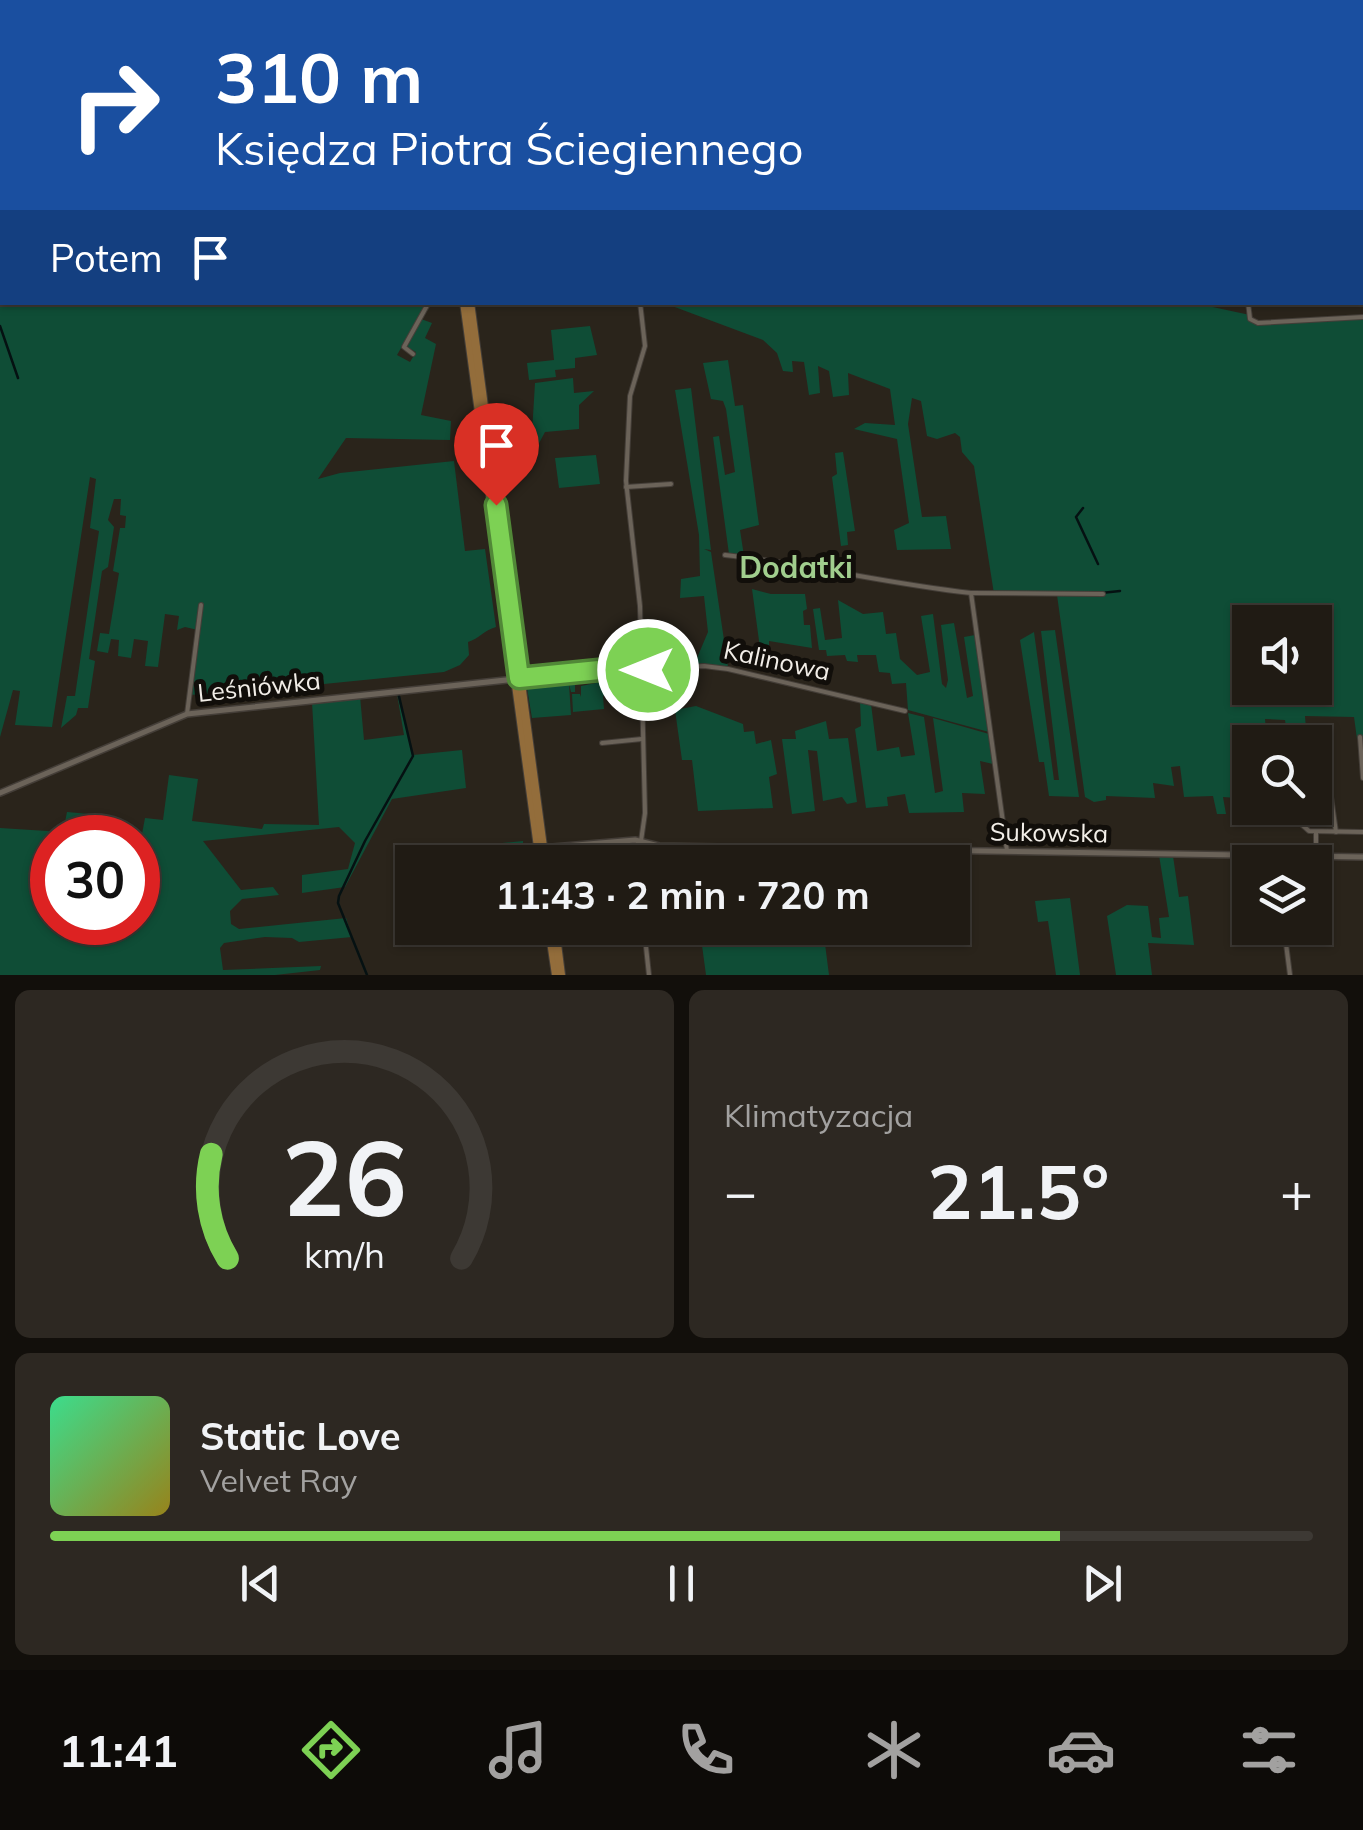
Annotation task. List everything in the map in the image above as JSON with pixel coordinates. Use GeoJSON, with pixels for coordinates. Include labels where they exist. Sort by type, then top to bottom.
{"type":"FeatureCollection","features":[{"type":"Feature","properties":{"kind":"main road"},"geometry":{"type":"LineString","coordinates":[[467,305],[541,845]]}},
{"type":"Feature","properties":{"kind":"main road"},"geometry":{"type":"LineString","coordinates":[[555,945],[559,975]]}},
{"type":"Feature","properties":{"kind":"street"},"geometry":{"type":"LineString","coordinates":[[412,354],[402,349],[427,305]]}},
{"type":"Feature","properties":{"kind":"street"},"geometry":{"type":"LineString","coordinates":[[640,305],[645,346],[630,396],[626,487],[639,602],[642,845]]}},
{"type":"Feature","properties":{"kind":"street"},"geometry":{"type":"LineString","coordinates":[[1248,305],[1250,319],[1258,323],[1363,317]]}},
{"type":"Feature","properties":{"kind":"street"},"geometry":{"type":"LineString","coordinates":[[626,487],[671,484]]}},
{"type":"Feature","properties":{"kind":"street"},"geometry":{"type":"LineString","coordinates":[[725,555],[814,566],[902,586],[970,593],[1103,594]]}},
{"type":"Feature","properties":{"kind":"street"},"geometry":{"type":"LineString","coordinates":[[970,593],[1007,851]]}},
{"type":"Feature","properties":{"kind":"street"},"geometry":{"type":"LineString","coordinates":[[187,714],[201,605]]}},
{"type":"Feature","properties":{"kind":"street","name":"Kalinowa"},"geometry":{"type":"LineString","coordinates":[[517,681],[639,668],[704,666],[728,668],[905,710]]}},
{"type":"Feature","properties":{"kind":"street","name":"Leśniówka"},"geometry":{"type":"LineString","coordinates":[[0,792],[187,714],[517,681]]}},
{"type":"Feature","properties":{"kind":"street"},"geometry":{"type":"LineString","coordinates":[[1360,737],[1363,778]]}},
{"type":"Feature","properties":{"kind":"street"},"geometry":{"type":"LineString","coordinates":[[602,743],[642,740]]}},
{"type":"Feature","properties":{"kind":"street"},"geometry":{"type":"LineString","coordinates":[[1332,804],[1336,832]]}},
{"type":"Feature","properties":{"kind":"street"},"geometry":{"type":"LineString","coordinates":[[1302,825],[1316,832],[1363,832]]}},
{"type":"Feature","properties":{"kind":"street"},"geometry":{"type":"LineString","coordinates":[[1316,832],[1316,845]]}},
{"type":"Feature","properties":{"kind":"street","name":"Sukowska"},"geometry":{"type":"LineString","coordinates":[[574,845],[628,840],[676,846],[1232,859]]}},
{"type":"Feature","properties":{"kind":"street","name":"Sukowska"},"geometry":{"type":"LineString","coordinates":[[1332,856],[1363,857]]}},
{"type":"Feature","properties":{"kind":"street"},"geometry":{"type":"LineString","coordinates":[[646,945],[649,975]]}},
{"type":"Feature","properties":{"kind":"street"},"geometry":{"type":"LineString","coordinates":[[1286,945],[1290,975]]}},
{"type":"Feature","properties":{"kind":"green space"},"geometry":{"type":"Polygon","coordinates":[[[0,305],[426,305],[397,355],[410,362],[416,352],[407,347],[421,319],[432,323],[425,338],[436,344],[421,415],[451,421],[450,440],[346,438],[318,479],[340,473],[454,461],[465,551],[485,549],[496,627],[468,642],[469,655],[460,665],[444,672],[324,684],[323,679],[314,680],[314,684],[190,695],[198,630],[177,630],[179,616],[165,614],[158,667],[145,666],[148,641],[134,639],[131,658],[118,656],[119,640],[111,639],[108,653],[97,651],[100,633],[109,634],[119,573],[113,571],[120,528],[125,528],[126,516],[120,515],[121,499],[114,499],[108,520],[114,527],[108,567],[102,571],[89,659],[95,661],[88,708],[78,708],[76,715],[61,728],[67,696],[75,696],[99,531],[90,528],[96,479],[90,477],[52,727],[15,725],[20,691],[13,690],[0,737],[0,305]]]}},
{"type":"Feature","properties":{"kind":"green space"},"geometry":{"type":"Polygon","coordinates":[[[669,305],[1208,305],[1250,315],[1252,321],[1363,315],[1363,738],[1357,739],[1354,717],[1305,716],[1306,725],[1265,719],[1266,725],[1232,725],[1232,798],[1223,797],[1226,814],[1217,814],[1213,796],[1184,797],[1180,766],[1171,767],[1174,786],[1153,783],[1155,798],[1106,796],[1106,800],[1094,802],[1085,797],[1057,595],[994,594],[974,466],[962,452],[960,437],[955,433],[937,439],[927,436],[921,401],[912,398],[908,424],[922,517],[946,516],[951,549],[897,550],[894,530],[909,523],[897,439],[854,429],[865,423],[895,425],[890,389],[848,373],[849,395],[833,397],[829,371],[818,366],[820,393],[809,395],[804,362],[792,361],[793,372],[783,371],[777,353],[763,340],[669,305]]]}},
{"type":"Feature","properties":{"kind":"green space"},"geometry":{"type":"Polygon","coordinates":[[[590,326],[597,355],[575,358],[575,368],[555,370],[556,377],[529,380],[527,363],[554,360],[551,330],[590,326]]]}},
{"type":"Feature","properties":{"kind":"green space"},"geometry":{"type":"Polygon","coordinates":[[[728,360],[735,406],[743,405],[759,525],[740,530],[744,556],[729,554],[713,437],[719,436],[725,475],[735,472],[726,409],[723,401],[711,399],[703,363],[728,360]]]}},
{"type":"Feature","properties":{"kind":"green space"},"geometry":{"type":"Polygon","coordinates":[[[573,378],[574,393],[594,391],[579,405],[579,429],[545,432],[537,447],[513,434],[532,433],[535,383],[573,378]]]}},
{"type":"Feature","properties":{"kind":"green space"},"geometry":{"type":"Polygon","coordinates":[[[691,388],[711,550],[704,549],[711,552],[728,667],[694,665],[708,632],[704,596],[680,598],[681,579],[700,576],[699,535],[675,390],[691,388]]]}},
{"type":"Feature","properties":{"kind":"green space"},"geometry":{"type":"Polygon","coordinates":[[[843,452],[855,531],[847,532],[848,545],[841,546],[832,477],[837,474],[835,453],[843,452]]]}},
{"type":"Feature","properties":{"kind":"green space"},"geometry":{"type":"Polygon","coordinates":[[[596,455],[600,484],[559,488],[555,458],[596,455]]]}},
{"type":"Feature","properties":{"kind":"green space"},"geometry":{"type":"Polygon","coordinates":[[[752,589],[771,594],[805,594],[804,625],[810,625],[812,648],[769,641],[769,646],[760,648],[752,589]]]}},
{"type":"Feature","properties":{"kind":"green space"},"geometry":{"type":"Polygon","coordinates":[[[838,600],[863,614],[883,612],[886,634],[896,633],[900,659],[917,675],[930,672],[921,616],[933,614],[942,684],[946,688],[941,625],[954,623],[967,698],[973,696],[964,637],[975,635],[989,732],[908,710],[906,683],[892,684],[890,673],[879,672],[876,655],[857,655],[858,662],[847,661],[845,655],[827,656],[826,650],[819,650],[813,609],[820,608],[825,640],[842,638],[838,600]]]}},
{"type":"Feature","properties":{"kind":"green space"},"geometry":{"type":"Polygon","coordinates":[[[1055,630],[1079,797],[1049,796],[1044,762],[1039,762],[1020,640],[1034,632],[1054,780],[1059,780],[1041,631],[1055,630]]]}},
{"type":"Feature","properties":{"kind":"green space"},"geometry":{"type":"Polygon","coordinates":[[[603,673],[607,695],[603,696],[604,709],[573,712],[572,694],[581,697],[581,686],[596,683],[575,684],[575,692],[571,692],[569,684],[571,715],[532,718],[527,688],[603,673]]]}},
{"type":"Feature","properties":{"kind":"green space"},"geometry":{"type":"Polygon","coordinates":[[[397,694],[413,755],[462,750],[466,788],[392,799],[345,887],[302,893],[302,875],[348,869],[355,843],[339,827],[203,841],[241,890],[273,887],[279,895],[242,899],[230,911],[231,924],[239,929],[346,918],[352,937],[299,942],[265,937],[224,943],[220,948],[223,970],[321,966],[320,970],[275,975],[0,975],[0,828],[30,830],[30,945],[160,945],[160,820],[163,820],[169,775],[198,779],[192,821],[262,829],[264,824],[319,825],[312,702],[360,696],[364,740],[404,735],[397,694]]]}},
{"type":"Feature","properties":{"kind":"green space"},"geometry":{"type":"Polygon","coordinates":[[[860,701],[871,704],[877,751],[899,747],[901,757],[915,755],[908,713],[924,717],[935,793],[943,791],[933,718],[989,734],[993,764],[980,761],[985,794],[962,793],[964,812],[909,813],[905,794],[887,797],[888,806],[866,808],[855,729],[861,726],[860,701]]]}},
{"type":"Feature","properties":{"kind":"green space"},"geometry":{"type":"Polygon","coordinates":[[[696,706],[743,724],[744,732],[754,731],[756,744],[771,740],[777,774],[769,777],[773,808],[698,811],[692,760],[682,760],[675,710],[696,706]]]}},
{"type":"Feature","properties":{"kind":"green space"},"geometry":{"type":"Polygon","coordinates":[[[826,721],[829,739],[848,738],[857,802],[847,804],[842,797],[823,801],[817,751],[808,750],[815,811],[792,814],[782,739],[796,739],[795,731],[826,721]]]}},
{"type":"Feature","properties":{"kind":"green space"},"geometry":{"type":"Polygon","coordinates":[[[523,841],[523,845],[480,845],[523,841]]]}},
{"type":"Feature","properties":{"kind":"green space"},"geometry":{"type":"Polygon","coordinates":[[[1159,855],[1173,856],[1179,897],[1188,896],[1194,945],[1148,943],[1152,975],[1116,975],[1107,916],[1127,905],[1148,906],[1152,937],[1161,938],[1159,918],[1169,917],[1159,855]]]}},
{"type":"Feature","properties":{"kind":"green space"},"geometry":{"type":"Polygon","coordinates":[[[1070,898],[1080,975],[1056,975],[1048,921],[1038,922],[1035,901],[1070,898]]]}},
{"type":"Feature","properties":{"kind":"green space"},"geometry":{"type":"Polygon","coordinates":[[[702,945],[825,945],[829,975],[706,975],[702,945]]]}},
{"type":"Feature","properties":{"kind":"waterway"},"geometry":{"type":"LineString","coordinates":[[0,326],[18,378]]}},
{"type":"Feature","properties":{"kind":"waterway"},"geometry":{"type":"LineString","coordinates":[[1083,508],[1076,517],[1098,564]]}},
{"type":"Feature","properties":{"kind":"waterway"},"geometry":{"type":"LineString","coordinates":[[1101,593],[1120,591]]}},
{"type":"Feature","properties":{"kind":"waterway"},"geometry":{"type":"LineString","coordinates":[[367,975],[338,903],[365,841],[413,756],[398,692]]}},
{"type":"Feature","properties":{"kind":"district","name":"Dodatki"},"geometry":{"type":"Point","coordinates":[796,567]}},
{"type":"Feature","properties":{"kind":"route"},"geometry":{"type":"LineString","coordinates":[[496,505],[519,678],[639,666],[639,670],[648,670]]}}]}
